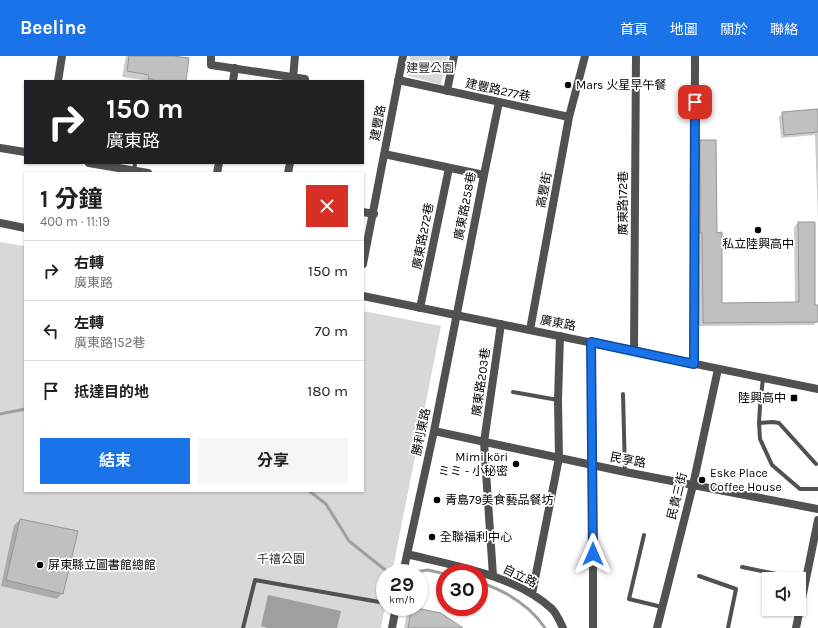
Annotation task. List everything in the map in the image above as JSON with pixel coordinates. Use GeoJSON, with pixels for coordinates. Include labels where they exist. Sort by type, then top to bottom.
{"type":"FeatureCollection","features":[{"type":"Feature","properties":{"kind":"street"},"geometry":{"type":"LineString","coordinates":[[58,80],[62,56]]}},
{"type":"Feature","properties":{"kind":"street"},"geometry":{"type":"LineString","coordinates":[[211,56],[211,65],[305,80]]}},
{"type":"Feature","properties":{"kind":"street"},"geometry":{"type":"LineString","coordinates":[[293,78],[295,56]]}},
{"type":"Feature","properties":{"kind":"street","name":"建豐路"},"geometry":{"type":"LineString","coordinates":[[364,259],[374,214],[403,56]]}},
{"type":"Feature","properties":{"kind":"street"},"geometry":{"type":"LineString","coordinates":[[447,91],[454,56]]}},
{"type":"Feature","properties":{"kind":"street","name":"高豐街"},"geometry":{"type":"LineString","coordinates":[[530,330],[569,117],[585,56]]}},
{"type":"Feature","properties":{"kind":"street","name":"廣東路172巷"},"geometry":{"type":"LineString","coordinates":[[634,351],[636,56]]}},
{"type":"Feature","properties":{"kind":"street"},"geometry":{"type":"LineString","coordinates":[[694,364],[695,56]]}},
{"type":"Feature","properties":{"kind":"street"},"geometry":{"type":"LineString","coordinates":[[233,80],[235,68]]}},
{"type":"Feature","properties":{"kind":"street","name":"建豐路277巷"},"geometry":{"type":"LineString","coordinates":[[398,80],[569,117]]}},
{"type":"Feature","properties":{"kind":"street","name":"廣東路258巷"},"geometry":{"type":"LineString","coordinates":[[456,315],[499,102]]}},
{"type":"Feature","properties":{"kind":"street"},"geometry":{"type":"LineString","coordinates":[[0,148],[24,152]]}},
{"type":"Feature","properties":{"kind":"street"},"geometry":{"type":"LineString","coordinates":[[384,154],[484,175]]}},
{"type":"Feature","properties":{"kind":"street"},"geometry":{"type":"LineString","coordinates":[[100,164],[135,167],[146,172]]}},
{"type":"Feature","properties":{"kind":"street","name":"廣東路272巷"},"geometry":{"type":"LineString","coordinates":[[420,308],[448,168]]}},
{"type":"Feature","properties":{"kind":"street"},"geometry":{"type":"LineString","coordinates":[[364,212],[374,214]]}},
{"type":"Feature","properties":{"kind":"street"},"geometry":{"type":"LineString","coordinates":[[0,223],[24,228]]}},
{"type":"Feature","properties":{"kind":"street","name":"廣東路"},"geometry":{"type":"LineString","coordinates":[[364,296],[818,389]]}},
{"type":"Feature","properties":{"kind":"street","name":"勝利東路"},"geometry":{"type":"LineString","coordinates":[[405,564],[434,431],[456,315]]}},
{"type":"Feature","properties":{"kind":"street","name":"廣東路203巷"},"geometry":{"type":"LineString","coordinates":[[494,576],[484,442],[501,324]]}},
{"type":"Feature","properties":{"kind":"street"},"geometry":{"type":"LineString","coordinates":[[532,594],[559,458],[558,400],[560,336]]}},
{"type":"Feature","properties":{"kind":"street"},"geometry":{"type":"LineString","coordinates":[[591,342],[593,628]]}},
{"type":"Feature","properties":{"kind":"street","name":"民貴三街"},"geometry":{"type":"LineString","coordinates":[[657,628],[693,486],[718,369]]}},
{"type":"Feature","properties":{"kind":"street","name":"民享路"},"geometry":{"type":"LineString","coordinates":[[434,431],[693,486],[818,509]]}},
{"type":"Feature","properties":{"kind":"street"},"geometry":{"type":"LineString","coordinates":[[806,580],[818,520]]}},
{"type":"Feature","properties":{"kind":"street","name":"自立路"},"geometry":{"type":"LineString","coordinates":[[407,554],[494,576],[532,594],[554,610],[563,628]]}},
{"type":"Feature","properties":{"kind":"street"},"geometry":{"type":"LineString","coordinates":[[392,628],[394,616]]}},
{"type":"Feature","properties":{"kind":"street"},"geometry":{"type":"LineString","coordinates":[[796,628],[798,616]]}},
{"type":"Feature","properties":{"kind":"lane"},"geometry":{"type":"LineString","coordinates":[[764,378],[759,423],[760,439],[772,465],[800,488],[818,489]]}},
{"type":"Feature","properties":{"kind":"lane"},"geometry":{"type":"LineString","coordinates":[[513,392],[558,400]]}},
{"type":"Feature","properties":{"kind":"lane"},"geometry":{"type":"LineString","coordinates":[[623,394],[625,472]]}},
{"type":"Feature","properties":{"kind":"lane"},"geometry":{"type":"LineString","coordinates":[[759,423],[779,423],[816,464]]}},
{"type":"Feature","properties":{"kind":"lane"},"geometry":{"type":"LineString","coordinates":[[644,535],[629,599],[662,607]]}},
{"type":"Feature","properties":{"kind":"lane"},"geometry":{"type":"LineString","coordinates":[[742,567],[767,572]]}},
{"type":"Feature","properties":{"kind":"lane"},"geometry":{"type":"LineString","coordinates":[[699,576],[736,589],[728,628]]}},
{"type":"Feature","properties":{"kind":"lane"},"geometry":{"type":"LineString","coordinates":[[243,628],[255,580],[376,601]]}},
{"type":"Feature","properties":{"kind":"green space","name":"建豐公園"},"geometry":{"type":"Polygon","coordinates":[[[410,56],[448,56],[441,85],[406,75],[410,56]]]}},
{"type":"Feature","properties":{"kind":"green space","name":"千禧公園"},"geometry":{"type":"Polygon","coordinates":[[[0,242],[24,246],[24,492],[364,492],[364,311],[441,326],[394,564],[376,564],[376,616],[383,616],[381,628],[0,628],[0,242]]]}},
{"type":"Feature","properties":{"kind":"shaded area"},"geometry":{"type":"Polygon","coordinates":[[[268,595],[341,611],[337,628],[268,628],[261,626],[268,595]]]}},
{"type":"Feature","properties":{"kind":"building"},"geometry":{"type":"Polygon","coordinates":[[[129,56],[173,56],[189,58],[186,80],[154,80],[148,79],[149,75],[127,71],[129,56]]]}},
{"type":"Feature","properties":{"kind":"building"},"geometry":{"type":"Polygon","coordinates":[[[818,109],[818,132],[784,135],[782,112],[818,109]]]}},
{"type":"Feature","properties":{"kind":"building"},"geometry":{"type":"Polygon","coordinates":[[[700,140],[716,140],[717,233],[722,232],[722,303],[799,302],[798,222],[815,222],[815,305],[818,305],[818,322],[703,323],[702,233],[700,233],[700,140]]]}},
{"type":"Feature","properties":{"kind":"building","name":"屏東縣立圖書館總館"},"geometry":{"type":"Polygon","coordinates":[[[20,519],[78,531],[63,594],[6,580],[20,519]]]}},
{"type":"Feature","properties":{"kind":"building"},"geometry":{"type":"Polygon","coordinates":[[[428,610],[436,612],[436,616],[445,616],[463,628],[408,628],[410,616],[428,616],[428,610]]]}},
{"type":"Feature","properties":{"kind":"waterway"},"geometry":{"type":"LineString","coordinates":[[0,414],[24,409]]}},
{"type":"Feature","properties":{"kind":"waterway"},"geometry":{"type":"LineString","coordinates":[[310,492],[326,504],[349,541],[378,564]]}},
{"type":"Feature","properties":{"kind":"waterway"},"geometry":{"type":"LineString","coordinates":[[428,570],[436,572]]}},
{"type":"Feature","properties":{"kind":"waterway"},"geometry":{"type":"LineString","coordinates":[[488,586],[516,599],[532,612],[545,628]]}},
{"type":"Feature","properties":{"kind":"place","name":"Mars 火星早午餐"},"geometry":{"type":"Point","coordinates":[568,85]}},
{"type":"Feature","properties":{"kind":"place","name":"私立陸興高中"},"geometry":{"type":"Point","coordinates":[758,230]}},
{"type":"Feature","properties":{"kind":"place","name":"陸興高中"},"geometry":{"type":"Point","coordinates":[794,398]}},
{"type":"Feature","properties":{"kind":"place","name":"Mimi köri ミミ - 小秘密"},"geometry":{"type":"Point","coordinates":[516,464]}},
{"type":"Feature","properties":{"kind":"place","name":"Eske Place Coffee House"},"geometry":{"type":"Point","coordinates":[702,480]}},
{"type":"Feature","properties":{"kind":"place","name":"青島79美食藝品餐坊"},"geometry":{"type":"Point","coordinates":[437,500]}},
{"type":"Feature","properties":{"kind":"place","name":"全聯福利中心"},"geometry":{"type":"Point","coordinates":[432,537]}},
{"type":"Feature","properties":{"kind":"place","name":"屏東縣立圖書館總館"},"geometry":{"type":"Point","coordinates":[40,565]}},
{"type":"Feature","properties":{"kind":"route"},"geometry":{"type":"LineString","coordinates":[[593,554],[591,342],[694,364],[695,102]]}}]}
